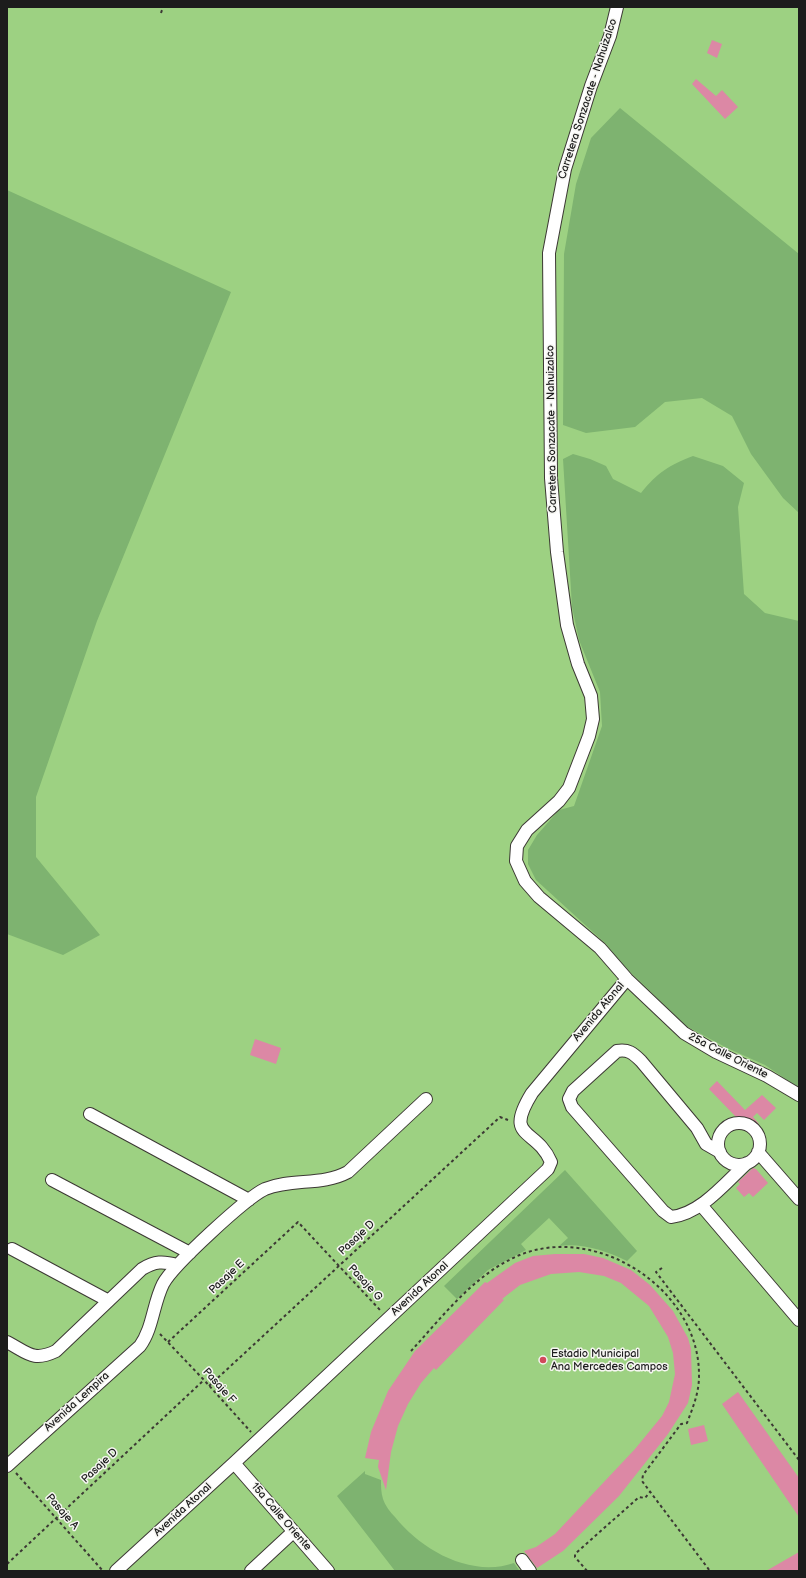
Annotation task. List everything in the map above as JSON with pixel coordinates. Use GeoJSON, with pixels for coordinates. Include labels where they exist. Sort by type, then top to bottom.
{"type":"FeatureCollection","features":[{"type":"Feature","properties":{"kind":"street","name":"Carretera Sonzacate - Nahuizalco"},"geometry":{"type":"LineString","coordinates":[[617,7],[610,36],[591,86],[564,169],[549,253],[551,478],[557,552],[567,625],[578,664],[591,696],[593,719],[589,736],[568,788],[559,801],[527,830],[517,846],[516,855],[521,874],[532,889],[545,903],[600,948],[627,978]]}},
{"type":"Feature","properties":{"kind":"street","name":"25a Calle Oriente"},"geometry":{"type":"LineString","coordinates":[[627,978],[662,1014],[690,1037],[716,1052],[767,1076],[799,1095]]}},
{"type":"Feature","properties":{"kind":"street","name":"Avenida Atonal"},"geometry":{"type":"LineString","coordinates":[[116,1571],[258,1441],[548,1169],[551,1162],[548,1155],[523,1129],[519,1119],[523,1107],[532,1093],[627,978]]}},
{"type":"Feature","properties":{"kind":"street"},"geometry":{"type":"LineString","coordinates":[[722,1186],[724,1175],[722,1155],[718,1146],[720,1134],[729,1125],[742,1123],[748,1125],[758,1134],[760,1146],[754,1159],[747,1163],[722,1186],[701,1205],[681,1216],[671,1217],[663,1211],[572,1107],[569,1099],[573,1091],[617,1051],[625,1049],[634,1054],[641,1061],[697,1128],[706,1144],[722,1155],[731,1163],[739,1165],[747,1163]]}},
{"type":"Feature","properties":{"kind":"street"},"geometry":{"type":"LineString","coordinates":[[7,1342],[33,1356],[40,1357],[56,1351],[107,1300],[142,1269],[153,1262],[165,1261],[177,1265],[249,1200],[265,1190],[282,1184],[324,1181],[337,1178],[348,1172],[426,1099]]}},
{"type":"Feature","properties":{"kind":"street"},"geometry":{"type":"LineString","coordinates":[[90,1114],[249,1200]]}},
{"type":"Feature","properties":{"kind":"street"},"geometry":{"type":"LineString","coordinates":[[697,1128],[720,1134]]}},
{"type":"Feature","properties":{"kind":"street"},"geometry":{"type":"LineString","coordinates":[[758,1152],[799,1199]]}},
{"type":"Feature","properties":{"kind":"street"},"geometry":{"type":"LineString","coordinates":[[52,1180],[190,1253]]}},
{"type":"Feature","properties":{"kind":"street"},"geometry":{"type":"LineString","coordinates":[[701,1205],[799,1320]]}},
{"type":"Feature","properties":{"kind":"street"},"geometry":{"type":"LineString","coordinates":[[12,1249],[107,1300]]}},
{"type":"Feature","properties":{"kind":"street","name":"Avenida Lempira"},"geometry":{"type":"LineString","coordinates":[[8,1465],[140,1346],[146,1337],[164,1283],[177,1265]]}},
{"type":"Feature","properties":{"kind":"street","name":"15a Calle Oriente"},"geometry":{"type":"LineString","coordinates":[[234,1463],[328,1571]]}},
{"type":"Feature","properties":{"kind":"street"},"geometry":{"type":"LineString","coordinates":[[250,1571],[293,1532]]}},
{"type":"Feature","properties":{"kind":"street"},"geometry":{"type":"LineString","coordinates":[[522,1560],[530,1571]]}},
{"type":"Feature","properties":{"kind":"path"},"geometry":{"type":"LineString","coordinates":[[161,13],[163,7]]}},
{"type":"Feature","properties":{"kind":"path","name":"Pasaje D"},"geometry":{"type":"LineString","coordinates":[[209,1386],[500,1117],[512,1122],[519,1119]]}},
{"type":"Feature","properties":{"kind":"path","name":"Pasaje G"},"geometry":{"type":"LineString","coordinates":[[298,1222],[388,1319]]}},
{"type":"Feature","properties":{"kind":"path","name":"Pasaje E"},"geometry":{"type":"LineString","coordinates":[[168,1342],[298,1222]]}},
{"type":"Feature","properties":{"kind":"path"},"geometry":{"type":"LineString","coordinates":[[411,1351],[488,1273],[512,1258],[529,1252],[546,1249],[581,1248],[612,1256],[628,1264],[657,1286],[679,1314],[690,1333],[698,1362],[697,1393],[687,1423],[681,1424],[643,1475],[642,1482],[710,1571]]}},
{"type":"Feature","properties":{"kind":"path"},"geometry":{"type":"LineString","coordinates":[[662,1268],[656,1272],[799,1460]]}},
{"type":"Feature","properties":{"kind":"path","name":"Pasaje F"},"geometry":{"type":"LineString","coordinates":[[168,1342],[258,1441]]}},
{"type":"Feature","properties":{"kind":"path","name":"Pasaje D"},"geometry":{"type":"LineString","coordinates":[[7,1564],[204,1380]]}},
{"type":"Feature","properties":{"kind":"path","name":"Pasaje A"},"geometry":{"type":"LineString","coordinates":[[8,1465],[103,1571]]}},
{"type":"Feature","properties":{"kind":"path"},"geometry":{"type":"LineString","coordinates":[[587,1571],[575,1557],[575,1554],[639,1497],[645,1498],[651,1492]]}},
{"type":"Feature","properties":{"kind":"green space"},"geometry":{"type":"Polygon","coordinates":[[[7,7],[799,7],[799,1571],[7,1571],[7,7]]]}},
{"type":"Feature","properties":{"kind":"green space"},"geometry":{"type":"Polygon","coordinates":[[[620,108],[799,254],[799,513],[783,498],[751,454],[732,416],[702,398],[665,402],[635,427],[586,433],[563,425],[564,254],[576,184],[591,138],[620,108]]]}},
{"type":"Feature","properties":{"kind":"green space"},"geometry":{"type":"Polygon","coordinates":[[[7,190],[231,292],[97,621],[36,797],[36,857],[100,935],[63,955],[7,934],[7,190]]]}},
{"type":"Feature","properties":{"kind":"green space"},"geometry":{"type":"Polygon","coordinates":[[[573,454],[606,466],[613,479],[641,493],[664,470],[693,456],[723,466],[744,483],[738,507],[744,594],[765,613],[799,621],[799,1088],[765,1065],[727,1048],[686,1026],[617,959],[606,944],[536,880],[528,864],[528,850],[537,835],[559,810],[574,806],[602,726],[600,692],[579,640],[572,607],[563,459],[573,454]]]}},
{"type":"Feature","properties":{"kind":"green space"},"geometry":{"type":"Polygon","coordinates":[[[565,1170],[637,1251],[627,1261],[611,1254],[586,1247],[568,1245],[559,1246],[568,1238],[549,1218],[521,1244],[526,1250],[488,1270],[457,1299],[444,1286],[565,1170]]]}},
{"type":"Feature","properties":{"kind":"green space"},"geometry":{"type":"Polygon","coordinates":[[[365,1471],[365,1474],[381,1480],[381,1492],[383,1499],[391,1513],[406,1529],[433,1550],[464,1564],[481,1567],[498,1567],[514,1563],[519,1570],[395,1571],[337,1496],[365,1471]]]}},
{"type":"Feature","properties":{"kind":"building"},"geometry":{"type":"Polygon","coordinates":[[[712,40],[722,44],[717,58],[707,53],[712,40]]]}},
{"type":"Feature","properties":{"kind":"building"},"geometry":{"type":"Polygon","coordinates":[[[696,79],[716,96],[722,90],[738,107],[725,119],[692,84],[696,79]]]}},
{"type":"Feature","properties":{"kind":"building"},"geometry":{"type":"Polygon","coordinates":[[[255,1039],[281,1048],[276,1064],[250,1055],[255,1039]]]}},
{"type":"Feature","properties":{"kind":"building"},"geometry":{"type":"Polygon","coordinates":[[[717,1081],[745,1110],[762,1095],[776,1108],[764,1120],[757,1113],[753,1117],[759,1124],[737,1118],[709,1089],[717,1081]]]}},
{"type":"Feature","properties":{"kind":"building"},"geometry":{"type":"Polygon","coordinates":[[[753,1168],[756,1169],[768,1183],[753,1197],[749,1193],[744,1197],[736,1188],[740,1184],[738,1182],[753,1168]]]}},
{"type":"Feature","properties":{"kind":"building"},"geometry":{"type":"Polygon","coordinates":[[[584,1254],[603,1258],[631,1270],[650,1285],[673,1311],[688,1338],[691,1349],[692,1385],[688,1403],[668,1434],[619,1496],[563,1551],[537,1568],[524,1551],[536,1547],[555,1534],[635,1449],[662,1416],[669,1402],[675,1374],[673,1353],[668,1337],[649,1306],[621,1283],[604,1276],[579,1272],[551,1274],[520,1285],[502,1299],[504,1300],[436,1370],[434,1368],[421,1383],[408,1404],[398,1426],[391,1452],[386,1490],[378,1467],[379,1460],[365,1458],[371,1432],[388,1391],[415,1351],[485,1282],[487,1283],[515,1263],[533,1256],[584,1254]]]}},
{"type":"Feature","properties":{"kind":"building"},"geometry":{"type":"Polygon","coordinates":[[[738,1392],[799,1478],[799,1517],[722,1404],[738,1392]]]}},
{"type":"Feature","properties":{"kind":"building"},"geometry":{"type":"Polygon","coordinates":[[[704,1425],[708,1441],[691,1445],[688,1429],[704,1425]]]}},
{"type":"Feature","properties":{"kind":"building"},"geometry":{"type":"Polygon","coordinates":[[[799,1552],[799,1571],[766,1571],[799,1552]]]}},
{"type":"Feature","properties":{"kind":"place","name":"Estadio Municipal Ana Mercedes Campos"},"geometry":{"type":"Point","coordinates":[543,1360]}}]}
